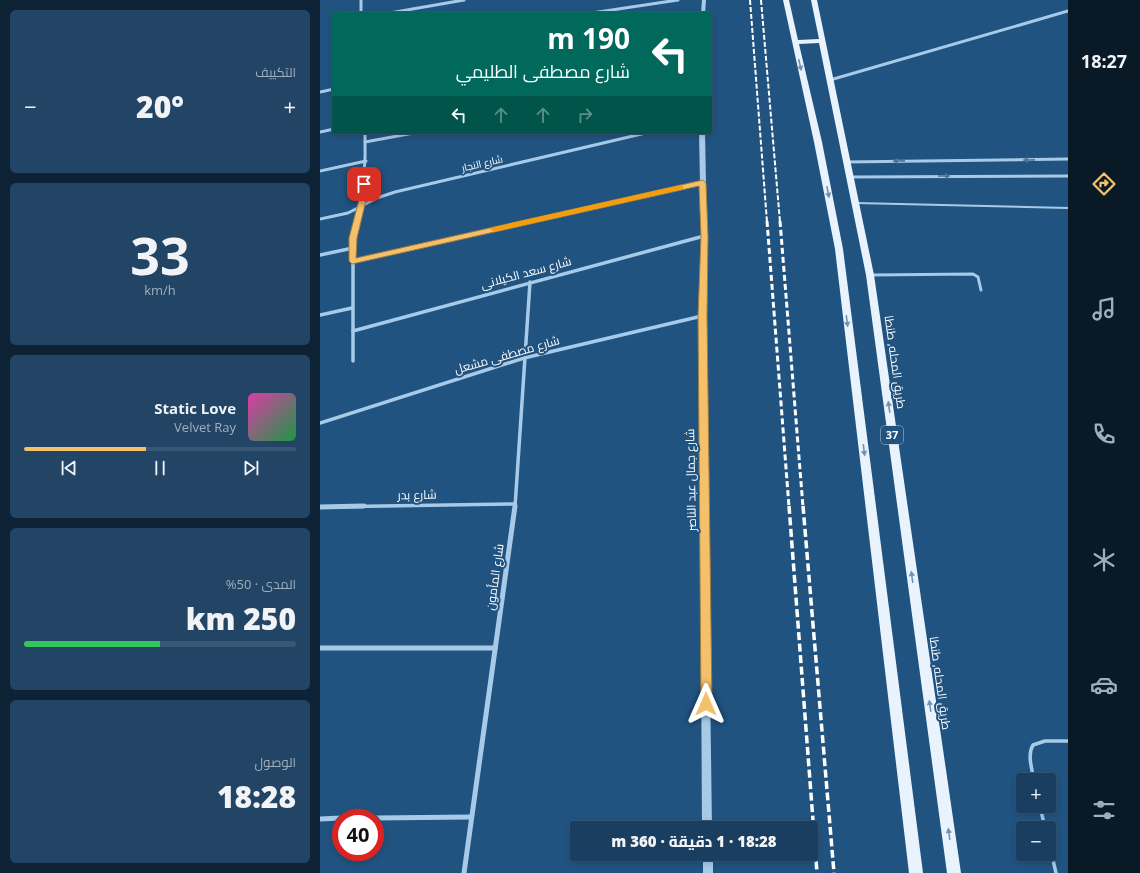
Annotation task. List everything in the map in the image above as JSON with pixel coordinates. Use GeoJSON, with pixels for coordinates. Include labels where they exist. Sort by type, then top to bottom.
{"type":"FeatureCollection","features":[{"type":"Feature","properties":{"kind":"main road"},"geometry":{"type":"LineString","coordinates":[[786,0],[818,142],[838,249],[916,873]]}},
{"type":"Feature","properties":{"kind":"main road","name":"طريق المحله, طنطا"},"geometry":{"type":"LineString","coordinates":[[814,0],[854,203],[870,275],[954,873]]}},
{"type":"Feature","properties":{"kind":"main road"},"geometry":{"type":"LineString","coordinates":[[795,42],[822,41]]}},
{"type":"Feature","properties":{"kind":"street"},"geometry":{"type":"LineString","coordinates":[[361,0],[361,12]]}},
{"type":"Feature","properties":{"kind":"street"},"geometry":{"type":"LineString","coordinates":[[395,12],[464,0]]}},
{"type":"Feature","properties":{"kind":"street"},"geometry":{"type":"LineString","coordinates":[[598,12],[678,0]]}},
{"type":"Feature","properties":{"kind":"street"},"geometry":{"type":"LineString","coordinates":[[704,0],[704,12]]}},
{"type":"Feature","properties":{"kind":"street"},"geometry":{"type":"LineString","coordinates":[[830,80],[1068,11]]}},
{"type":"Feature","properties":{"kind":"street"},"geometry":{"type":"LineString","coordinates":[[320,92],[332,89]]}},
{"type":"Feature","properties":{"kind":"street"},"geometry":{"type":"LineString","coordinates":[[320,132],[332,129]]}},
{"type":"Feature","properties":{"kind":"street"},"geometry":{"type":"LineString","coordinates":[[353,361],[353,238],[363,196],[366,161],[365,134]]}},
{"type":"Feature","properties":{"kind":"street"},"geometry":{"type":"LineString","coordinates":[[365,142],[408,134]]}},
{"type":"Feature","properties":{"kind":"street","name":"شارع النجار"},"geometry":{"type":"LineString","coordinates":[[320,219],[348,213],[377,198],[395,192],[642,134]]}},
{"type":"Feature","properties":{"kind":"street","name":"شارع جمال عبد الناصر"},"geometry":{"type":"LineString","coordinates":[[702,134],[704,236],[702,316],[707,821]]}},
{"type":"Feature","properties":{"kind":"street"},"geometry":{"type":"LineString","coordinates":[[846,162],[1068,159]]}},
{"type":"Feature","properties":{"kind":"street"},"geometry":{"type":"LineString","coordinates":[[320,171],[366,161]]}},
{"type":"Feature","properties":{"kind":"street"},"geometry":{"type":"LineString","coordinates":[[849,177],[1068,176]]}},
{"type":"Feature","properties":{"kind":"street"},"geometry":{"type":"LineString","coordinates":[[352,261],[703,183]]}},
{"type":"Feature","properties":{"kind":"street","name":"شارع سعد الكيلانى"},"geometry":{"type":"LineString","coordinates":[[353,331],[704,236]]}},
{"type":"Feature","properties":{"kind":"street"},"geometry":{"type":"LineString","coordinates":[[320,255],[353,248]]}},
{"type":"Feature","properties":{"kind":"street","name":"شارع المأمون"},"geometry":{"type":"LineString","coordinates":[[464,873],[515,504],[530,282]]}},
{"type":"Feature","properties":{"kind":"street"},"geometry":{"type":"LineString","coordinates":[[320,315],[352,308]]}},
{"type":"Feature","properties":{"kind":"street","name":"شارع مصطفى مشعل"},"geometry":{"type":"LineString","coordinates":[[320,423],[524,358],[702,316]]}},
{"type":"Feature","properties":{"kind":"street","name":"شارع بدر"},"geometry":{"type":"LineString","coordinates":[[320,507],[515,504]]}},
{"type":"Feature","properties":{"kind":"street"},"geometry":{"type":"LineString","coordinates":[[320,648],[495,648]]}},
{"type":"Feature","properties":{"kind":"street"},"geometry":{"type":"LineString","coordinates":[[384,818],[471,817]]}},
{"type":"Feature","properties":{"kind":"street"},"geometry":{"type":"LineString","coordinates":[[320,819],[332,818]]}},
{"type":"Feature","properties":{"kind":"street"},"geometry":{"type":"LineString","coordinates":[[708,861],[708,873]]}},
{"type":"Feature","properties":{"kind":"lane"},"geometry":{"type":"LineString","coordinates":[[854,203],[1068,208]]}},
{"type":"Feature","properties":{"kind":"lane"},"geometry":{"type":"LineString","coordinates":[[870,275],[973,274],[978,277],[981,290]]}},
{"type":"Feature","properties":{"kind":"lane"},"geometry":{"type":"LineString","coordinates":[[1033,773],[1029,754],[1031,746],[1036,741],[1068,741]]}},
{"type":"Feature","properties":{"kind":"lane"},"geometry":{"type":"LineString","coordinates":[[1053,861],[1056,873]]}},
{"type":"Feature","properties":{"kind":"railway"},"geometry":{"type":"LineString","coordinates":[[750,0],[767,222]]}},
{"type":"Feature","properties":{"kind":"railway"},"geometry":{"type":"LineString","coordinates":[[761,0],[780,222]]}},
{"type":"Feature","properties":{"kind":"railway"},"geometry":{"type":"LineString","coordinates":[[767,221],[789,507]]}},
{"type":"Feature","properties":{"kind":"railway"},"geometry":{"type":"LineString","coordinates":[[780,221],[803,507]]}},
{"type":"Feature","properties":{"kind":"railway"},"geometry":{"type":"LineString","coordinates":[[789,506],[817,873]]}},
{"type":"Feature","properties":{"kind":"railway"},"geometry":{"type":"LineString","coordinates":[[803,506],[834,873]]}},
{"type":"Feature","properties":{"kind":"slow traffic"},"geometry":{"type":"LineString","coordinates":[[494,229],[681,187]]}},
{"type":"Feature","properties":{"kind":"route"},"geometry":{"type":"LineString","coordinates":[[364,184],[363,196],[353,238],[352,261],[703,183],[704,236],[702,316],[706,704]]}}]}
